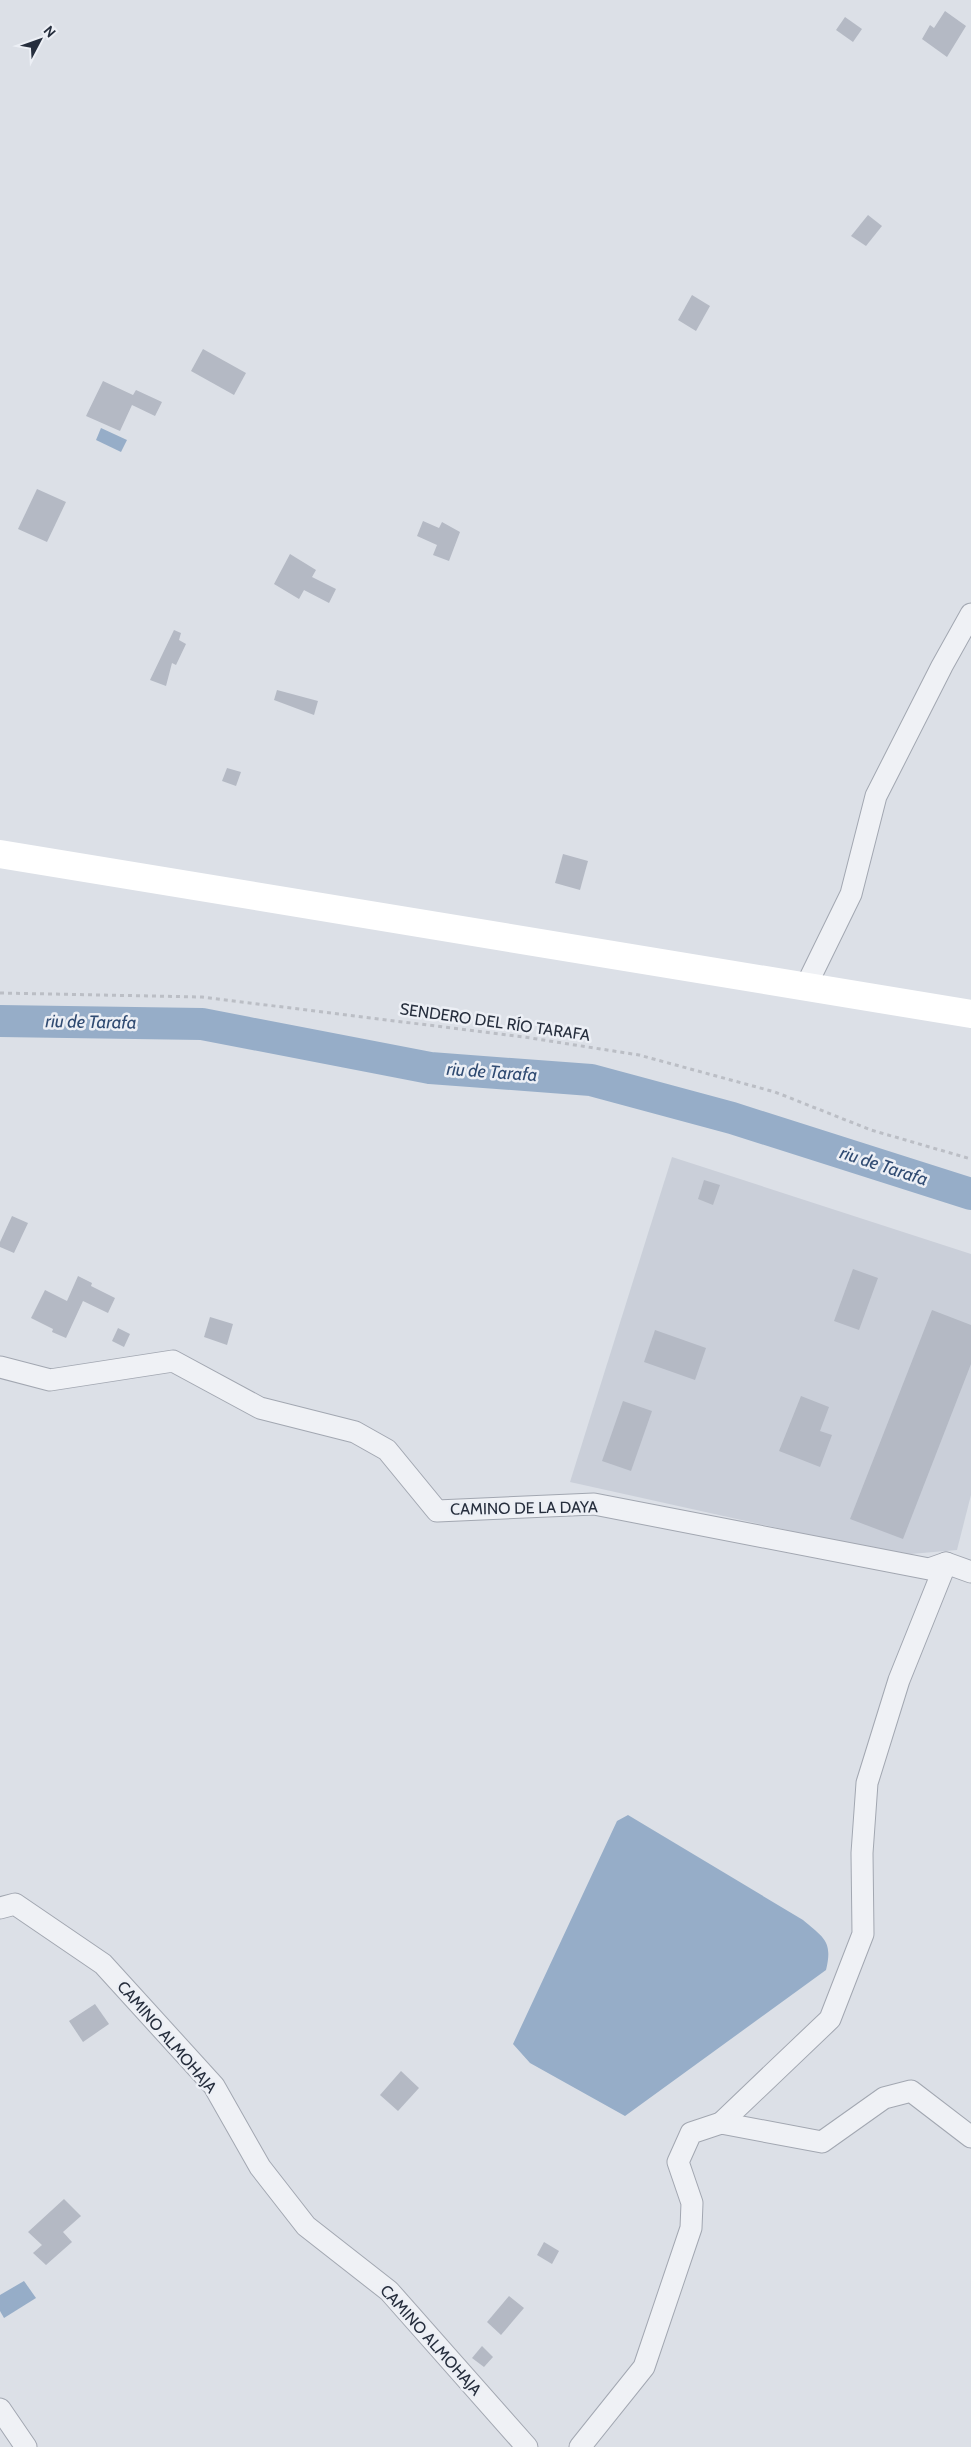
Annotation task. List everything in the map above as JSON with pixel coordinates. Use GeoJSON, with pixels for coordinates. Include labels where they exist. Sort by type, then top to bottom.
{"type":"FeatureCollection","features":[{"type":"Feature","properties":{"kind":"main road"},"geometry":{"type":"LineString","coordinates":[[0,854],[971,1014]]}},
{"type":"Feature","properties":{"kind":"street"},"geometry":{"type":"LineString","coordinates":[[806,986],[851,894],[876,796],[942,666],[971,614]]}},
{"type":"Feature","properties":{"kind":"street","name":"CAMINO DE LA DAYA"},"geometry":{"type":"LineString","coordinates":[[0,1367],[50,1380],[173,1361],[260,1408],[355,1432],[387,1450],[437,1511],[594,1504],[929,1569],[946,1563]]}},
{"type":"Feature","properties":{"kind":"street"},"geometry":{"type":"LineString","coordinates":[[721,2124],[830,2019],[863,1934],[862,1853],[867,1783],[900,1680],[946,1563],[971,1572]]}},
{"type":"Feature","properties":{"kind":"street","name":"CAMINO ALMOHAJA"},"geometry":{"type":"LineString","coordinates":[[0,1908],[15,1904],[103,1964],[214,2086],[260,2166],[306,2226],[389,2291],[527,2447]]}},
{"type":"Feature","properties":{"kind":"street"},"geometry":{"type":"LineString","coordinates":[[580,2447],[644,2367],[692,2228],[692,2203],[678,2162],[691,2133],[721,2124],[822,2142],[884,2098],[911,2092],[971,2137]]}},
{"type":"Feature","properties":{"kind":"street"},"geometry":{"type":"LineString","coordinates":[[0,2409],[26,2447]]}},
{"type":"Feature","properties":{"kind":"path","name":"SENDERO DEL RÍO TARAFA"},"geometry":{"type":"LineString","coordinates":[[0,993],[202,997],[524,1037],[639,1055],[775,1092],[872,1130],[971,1159]]}},
{"type":"Feature","properties":{"kind":"shaded area"},"geometry":{"type":"Polygon","coordinates":[[[672,1157],[971,1254],[971,1495],[957,1550],[899,1555],[570,1482],[672,1157]]]}},
{"type":"Feature","properties":{"kind":"water"},"geometry":{"type":"Polygon","coordinates":[[[101,428],[127,440],[121,452],[96,440],[101,428]]]}},
{"type":"Feature","properties":{"kind":"water"},"geometry":{"type":"Polygon","coordinates":[[[628,1815],[803,1920],[825,1941],[828,1960],[826,1970],[625,2116],[530,2063],[513,2044],[617,1821],[628,1815]]]}},
{"type":"Feature","properties":{"kind":"water"},"geometry":{"type":"Polygon","coordinates":[[[24,2281],[36,2298],[4,2318],[0,2311],[0,2295],[24,2281]]]}},
{"type":"Feature","properties":{"kind":"building"},"geometry":{"type":"Polygon","coordinates":[[[945,11],[966,26],[947,57],[922,39],[930,25],[934,28],[945,11]]]}},
{"type":"Feature","properties":{"kind":"building"},"geometry":{"type":"Polygon","coordinates":[[[845,17],[862,29],[853,42],[836,30],[845,17]]]}},
{"type":"Feature","properties":{"kind":"building"},"geometry":{"type":"Polygon","coordinates":[[[868,215],[882,226],[866,246],[851,236],[868,215]]]}},
{"type":"Feature","properties":{"kind":"building"},"geometry":{"type":"Polygon","coordinates":[[[692,295],[710,306],[696,331],[678,320],[692,295]]]}},
{"type":"Feature","properties":{"kind":"building"},"geometry":{"type":"Polygon","coordinates":[[[203,349],[246,373],[234,395],[191,371],[203,349]]]}},
{"type":"Feature","properties":{"kind":"building"},"geometry":{"type":"Polygon","coordinates":[[[103,381],[133,395],[136,390],[162,402],[155,416],[132,405],[120,431],[86,416],[103,381]]]}},
{"type":"Feature","properties":{"kind":"building"},"geometry":{"type":"Polygon","coordinates":[[[37,489],[66,502],[47,542],[18,529],[37,489]]]}},
{"type":"Feature","properties":{"kind":"building"},"geometry":{"type":"Polygon","coordinates":[[[423,521],[439,528],[442,522],[460,532],[449,561],[433,555],[437,545],[417,536],[423,521]]]}},
{"type":"Feature","properties":{"kind":"building"},"geometry":{"type":"Polygon","coordinates":[[[290,554],[316,570],[312,577],[336,589],[329,603],[304,590],[299,599],[274,584],[290,554]]]}},
{"type":"Feature","properties":{"kind":"building"},"geometry":{"type":"Polygon","coordinates":[[[174,630],[181,633],[179,640],[186,644],[176,665],[172,663],[166,686],[150,680],[174,630]]]}},
{"type":"Feature","properties":{"kind":"building"},"geometry":{"type":"Polygon","coordinates":[[[277,690],[318,701],[314,715],[274,700],[277,690]]]}},
{"type":"Feature","properties":{"kind":"building"},"geometry":{"type":"Polygon","coordinates":[[[227,768],[241,772],[236,786],[222,781],[227,768]]]}},
{"type":"Feature","properties":{"kind":"building"},"geometry":{"type":"Polygon","coordinates":[[[563,854],[588,861],[580,890],[555,883],[563,854]]]}},
{"type":"Feature","properties":{"kind":"building"},"geometry":{"type":"Polygon","coordinates":[[[704,1180],[720,1185],[713,1205],[698,1199],[704,1180]]]}},
{"type":"Feature","properties":{"kind":"building"},"geometry":{"type":"Polygon","coordinates":[[[12,1216],[28,1223],[14,1253],[0,1247],[0,1242],[12,1216]]]}},
{"type":"Feature","properties":{"kind":"building"},"geometry":{"type":"Polygon","coordinates":[[[853,1269],[878,1278],[859,1330],[834,1321],[853,1269]]]}},
{"type":"Feature","properties":{"kind":"building"},"geometry":{"type":"Polygon","coordinates":[[[78,1276],[92,1283],[91,1286],[115,1298],[108,1313],[83,1301],[66,1338],[52,1332],[53,1329],[31,1318],[45,1290],[67,1301],[78,1276]]]}},
{"type":"Feature","properties":{"kind":"building"},"geometry":{"type":"Polygon","coordinates":[[[932,1310],[971,1325],[971,1364],[903,1539],[850,1519],[932,1310]]]}},
{"type":"Feature","properties":{"kind":"building"},"geometry":{"type":"Polygon","coordinates":[[[210,1317],[233,1324],[227,1345],[204,1337],[210,1317]]]}},
{"type":"Feature","properties":{"kind":"building"},"geometry":{"type":"Polygon","coordinates":[[[118,1328],[130,1334],[124,1347],[112,1341],[118,1328]]]}},
{"type":"Feature","properties":{"kind":"building"},"geometry":{"type":"Polygon","coordinates":[[[655,1330],[706,1348],[695,1380],[644,1362],[655,1330]]]}},
{"type":"Feature","properties":{"kind":"building"},"geometry":{"type":"Polygon","coordinates":[[[801,1396],[829,1407],[820,1431],[832,1435],[820,1467],[779,1451],[801,1396]]]}},
{"type":"Feature","properties":{"kind":"building"},"geometry":{"type":"Polygon","coordinates":[[[623,1401],[652,1411],[631,1471],[602,1461],[623,1401]]]}},
{"type":"Feature","properties":{"kind":"building"},"geometry":{"type":"Polygon","coordinates":[[[95,2004],[109,2024],[83,2042],[69,2021],[95,2004]]]}},
{"type":"Feature","properties":{"kind":"building"},"geometry":{"type":"Polygon","coordinates":[[[401,2071],[419,2088],[398,2111],[380,2095],[401,2071]]]}},
{"type":"Feature","properties":{"kind":"building"},"geometry":{"type":"Polygon","coordinates":[[[64,2199],[81,2216],[63,2232],[72,2242],[46,2265],[33,2253],[42,2245],[28,2232],[64,2199]]]}},
{"type":"Feature","properties":{"kind":"building"},"geometry":{"type":"Polygon","coordinates":[[[544,2242],[559,2251],[552,2264],[537,2255],[544,2242]]]}},
{"type":"Feature","properties":{"kind":"building"},"geometry":{"type":"Polygon","coordinates":[[[509,2296],[524,2308],[501,2335],[487,2322],[509,2296]]]}},
{"type":"Feature","properties":{"kind":"building"},"geometry":{"type":"Polygon","coordinates":[[[482,2346],[493,2357],[484,2367],[472,2358],[482,2346]]]}},
{"type":"Feature","properties":{"kind":"waterway","name":"riu de Tarafa"},"geometry":{"type":"LineString","coordinates":[[0,1021],[202,1024],[430,1068],[591,1080],[732,1118],[971,1194]]}}]}
